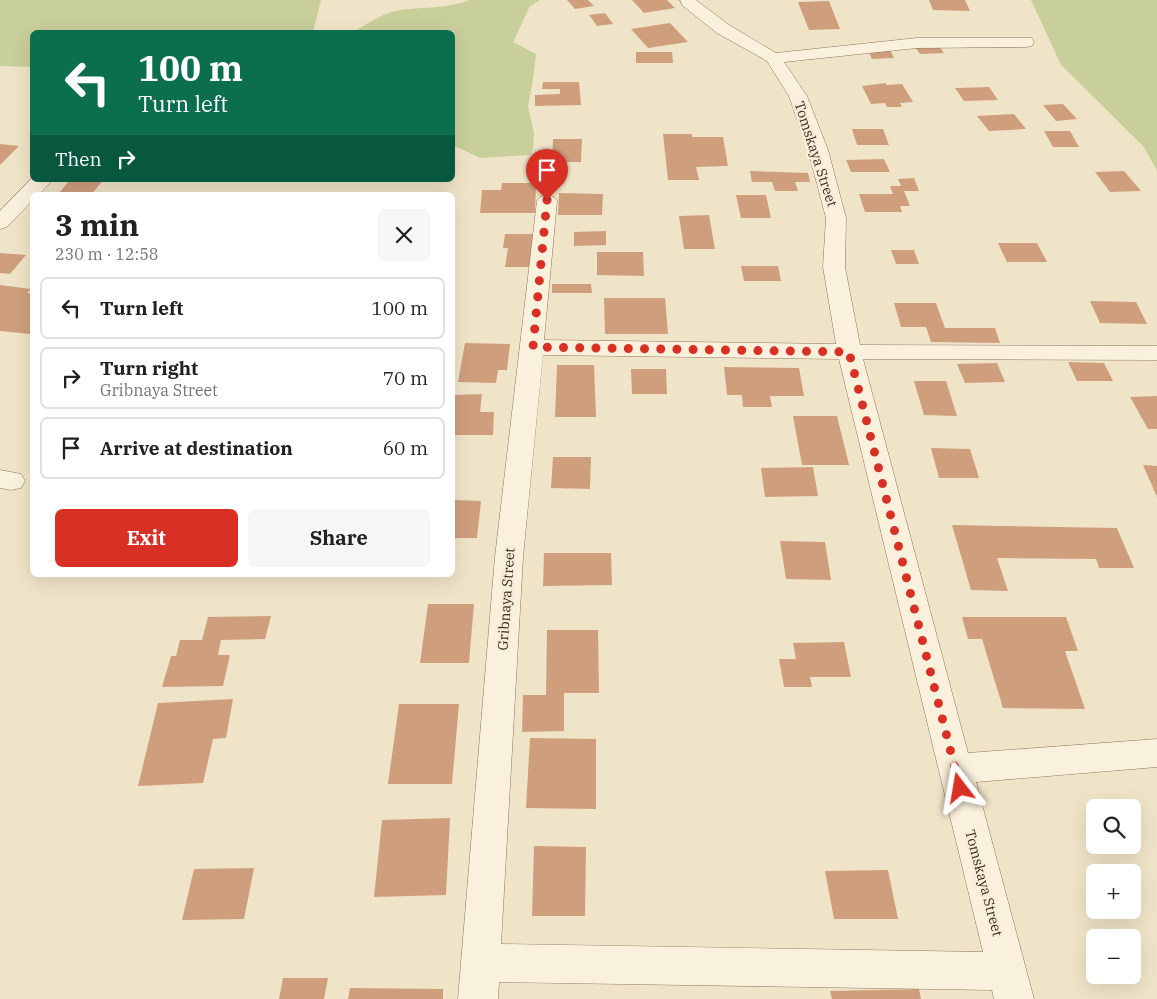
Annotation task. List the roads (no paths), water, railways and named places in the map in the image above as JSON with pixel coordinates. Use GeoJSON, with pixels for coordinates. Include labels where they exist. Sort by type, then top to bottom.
{"type":"FeatureCollection","features":[{"type":"Feature","properties":{"kind":"street","name":"Tomskaya Street"},"geometry":{"type":"LineString","coordinates":[[688,0],[689,3],[723,29],[773,58],[798,96],[818,150],[836,218],[834,267],[849,352],[1011,985]]}},
{"type":"Feature","properties":{"kind":"street"},"geometry":{"type":"LineString","coordinates":[[773,58],[864,47],[917,43],[1026,42]]}},
{"type":"Feature","properties":{"kind":"street"},"geometry":{"type":"LineString","coordinates":[[30,192],[40,182]]}},
{"type":"Feature","properties":{"kind":"street"},"geometry":{"type":"LineString","coordinates":[[0,223],[30,192]]}},
{"type":"Feature","properties":{"kind":"street","name":"Gribnaya Street"},"geometry":{"type":"LineString","coordinates":[[478,999],[509,557],[533,347],[547,200]]}},
{"type":"Feature","properties":{"kind":"street"},"geometry":{"type":"LineString","coordinates":[[533,347],[849,352],[1157,353]]}},
{"type":"Feature","properties":{"kind":"street"},"geometry":{"type":"LineString","coordinates":[[955,769],[1157,752]]}},
{"type":"Feature","properties":{"kind":"street"},"geometry":{"type":"LineString","coordinates":[[481,963],[1011,985]]}}]}
